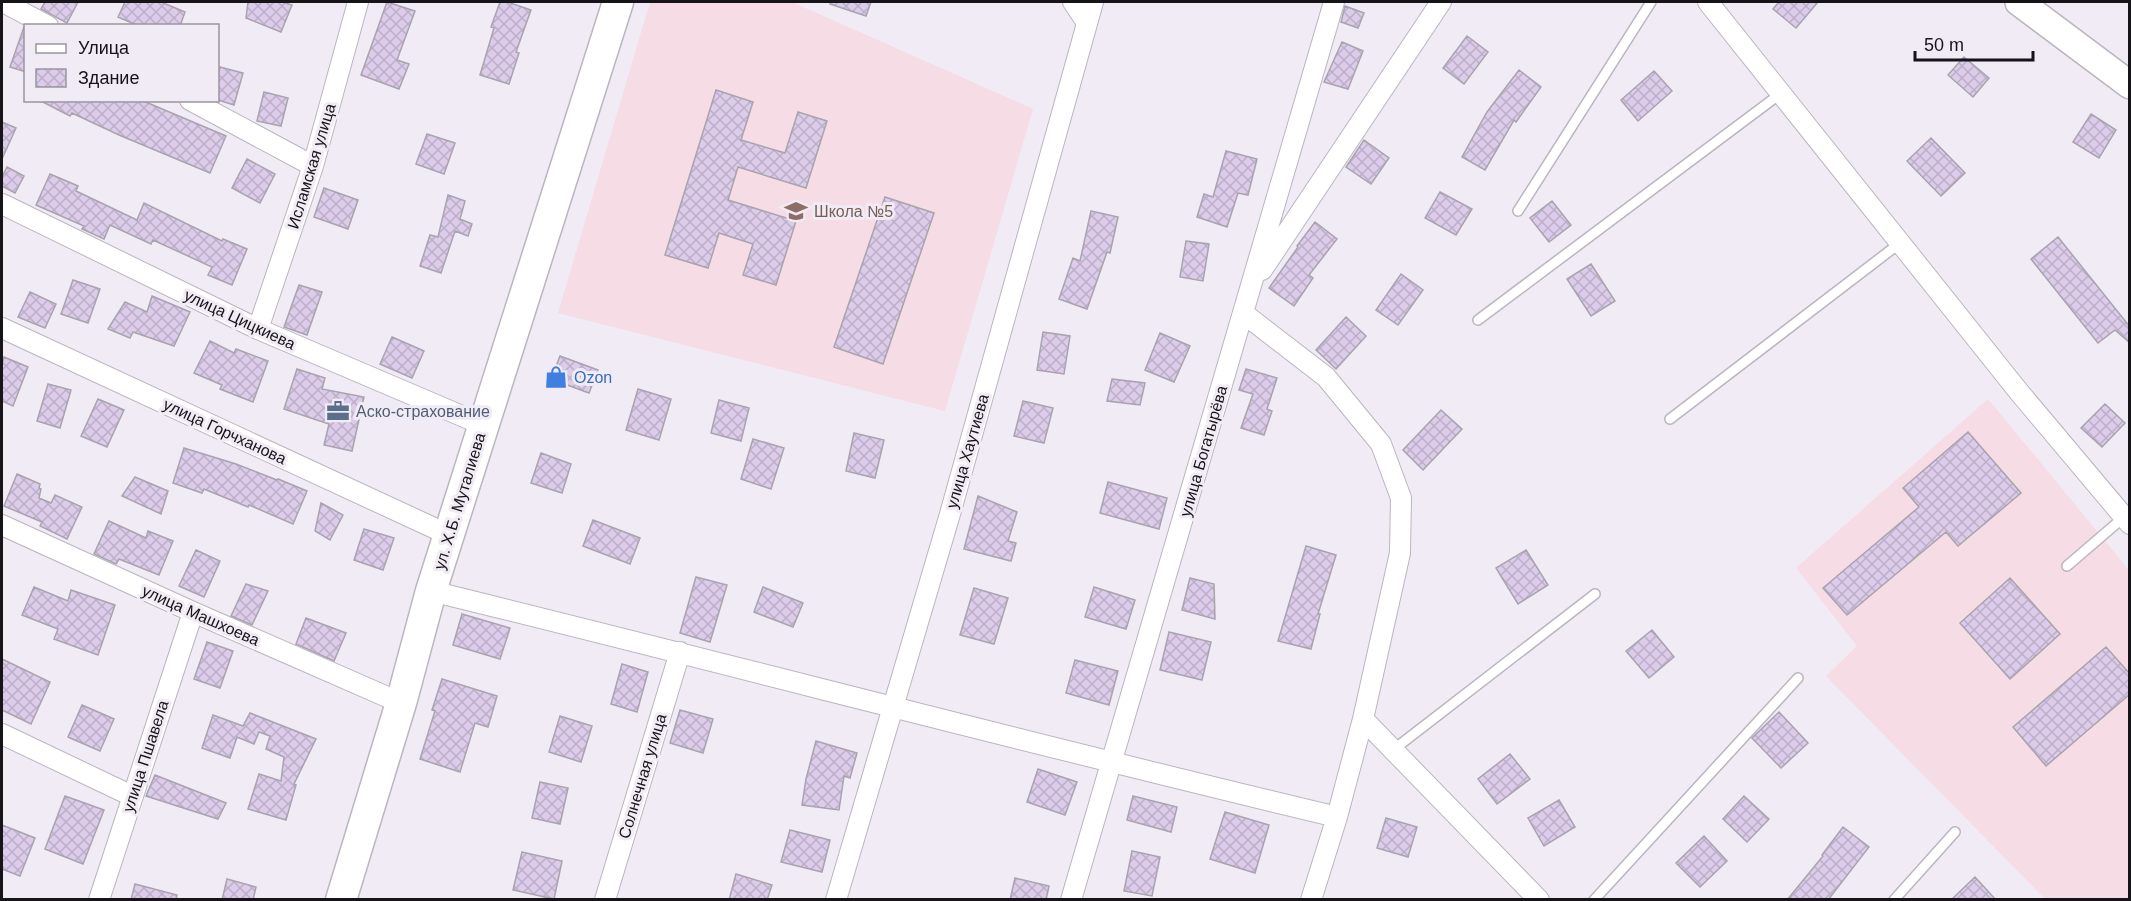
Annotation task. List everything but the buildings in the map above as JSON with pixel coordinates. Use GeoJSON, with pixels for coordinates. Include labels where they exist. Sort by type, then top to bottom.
{"type":"FeatureCollection","features":[{"type":"Feature","properties":{"kind":"main road","name":"ул. Х.Б. Муталиева"},"geometry":{"type":"LineString","coordinates":[[341,900],[401,703],[431,591],[618,2]]}},
{"type":"Feature","properties":{"kind":"street"},"geometry":{"type":"LineString","coordinates":[[3,2],[44,24]]}},
{"type":"Feature","properties":{"kind":"street","name":"Исламская улица"},"geometry":{"type":"LineString","coordinates":[[258,329],[313,166],[358,2]]}},
{"type":"Feature","properties":{"kind":"street"},"geometry":{"type":"LineString","coordinates":[[1073,2],[1087,23]]}},
{"type":"Feature","properties":{"kind":"street","name":"улица Хаутиева"},"geometry":{"type":"LineString","coordinates":[[836,900],[953,502],[1093,2]]}},
{"type":"Feature","properties":{"kind":"street","name":"улица Богатырёва"},"geometry":{"type":"LineString","coordinates":[[1071,900],[1334,2]]}},
{"type":"Feature","properties":{"kind":"street"},"geometry":{"type":"LineString","coordinates":[[1252,284],[1442,2]]}},
{"type":"Feature","properties":{"kind":"street"},"geometry":{"type":"LineString","coordinates":[[1708,2],[2019,392],[2127,520]]}},
{"type":"Feature","properties":{"kind":"street"},"geometry":{"type":"LineString","coordinates":[[2019,2],[2130,85]]}},
{"type":"Feature","properties":{"kind":"street"},"geometry":{"type":"LineString","coordinates":[[194,102],[313,166]]}},
{"type":"Feature","properties":{"kind":"street","name":"улица Цицкиева"},"geometry":{"type":"LineString","coordinates":[[2,204],[258,329],[483,425]]}},
{"type":"Feature","properties":{"kind":"street"},"geometry":{"type":"LineString","coordinates":[[1243,313],[1326,377],[1381,444],[1401,498],[1400,553],[1363,718],[1337,817],[1311,900]]}},
{"type":"Feature","properties":{"kind":"street","name":"улица Горчханова"},"geometry":{"type":"LineString","coordinates":[[2,328],[449,535]]}},
{"type":"Feature","properties":{"kind":"street","name":"улица Машхоева"},"geometry":{"type":"LineString","coordinates":[[2,525],[401,703]]}},
{"type":"Feature","properties":{"kind":"street"},"geometry":{"type":"LineString","coordinates":[[431,591],[680,652],[1111,764],[1337,817]]}},
{"type":"Feature","properties":{"kind":"street","name":"улица Пшавела"},"geometry":{"type":"LineString","coordinates":[[99,900],[193,612]]}},
{"type":"Feature","properties":{"kind":"street","name":"Солнечная улица"},"geometry":{"type":"LineString","coordinates":[[604,900],[680,652]]}},
{"type":"Feature","properties":{"kind":"street"},"geometry":{"type":"LineString","coordinates":[[1363,718],[1539,900]]}},
{"type":"Feature","properties":{"kind":"street"},"geometry":{"type":"LineString","coordinates":[[2,734],[132,796]]}},
{"type":"Feature","properties":{"kind":"lane"},"geometry":{"type":"LineString","coordinates":[[1518,211],[1651,2]]}},
{"type":"Feature","properties":{"kind":"lane"},"geometry":{"type":"LineString","coordinates":[[1478,320],[1780,94]]}},
{"type":"Feature","properties":{"kind":"lane"},"geometry":{"type":"LineString","coordinates":[[1670,419],[1900,243]]}},
{"type":"Feature","properties":{"kind":"lane"},"geometry":{"type":"LineString","coordinates":[[2067,566],[2127,520]]}},
{"type":"Feature","properties":{"kind":"lane"},"geometry":{"type":"LineString","coordinates":[[1393,750],[1595,594]]}},
{"type":"Feature","properties":{"kind":"lane"},"geometry":{"type":"LineString","coordinates":[[1594,900],[1798,678]]}},
{"type":"Feature","properties":{"kind":"lane"},"geometry":{"type":"LineString","coordinates":[[1894,900],[1955,832]]}},
{"type":"Feature","properties":{"kind":"shaded area","name":"Школа №5"},"geometry":{"type":"Polygon","coordinates":[[[650,2],[792,2],[1033,109],[945,411],[558,313],[650,2]]]}},
{"type":"Feature","properties":{"kind":"shaded area"},"geometry":{"type":"Polygon","coordinates":[[[1988,399],[2129,570],[2129,899],[2045,899],[1826,676],[1857,646],[1796,568],[1988,399]]]}},
{"type":"Feature","properties":{"kind":"place","name":"Школа №5"},"geometry":{"type":"Point","coordinates":[796,211]}},
{"type":"Feature","properties":{"kind":"place","name":"Ozon"},"geometry":{"type":"Point","coordinates":[556,377]}},
{"type":"Feature","properties":{"kind":"place","name":"Аско-страхование"},"geometry":{"type":"Point","coordinates":[338,411]}}]}
